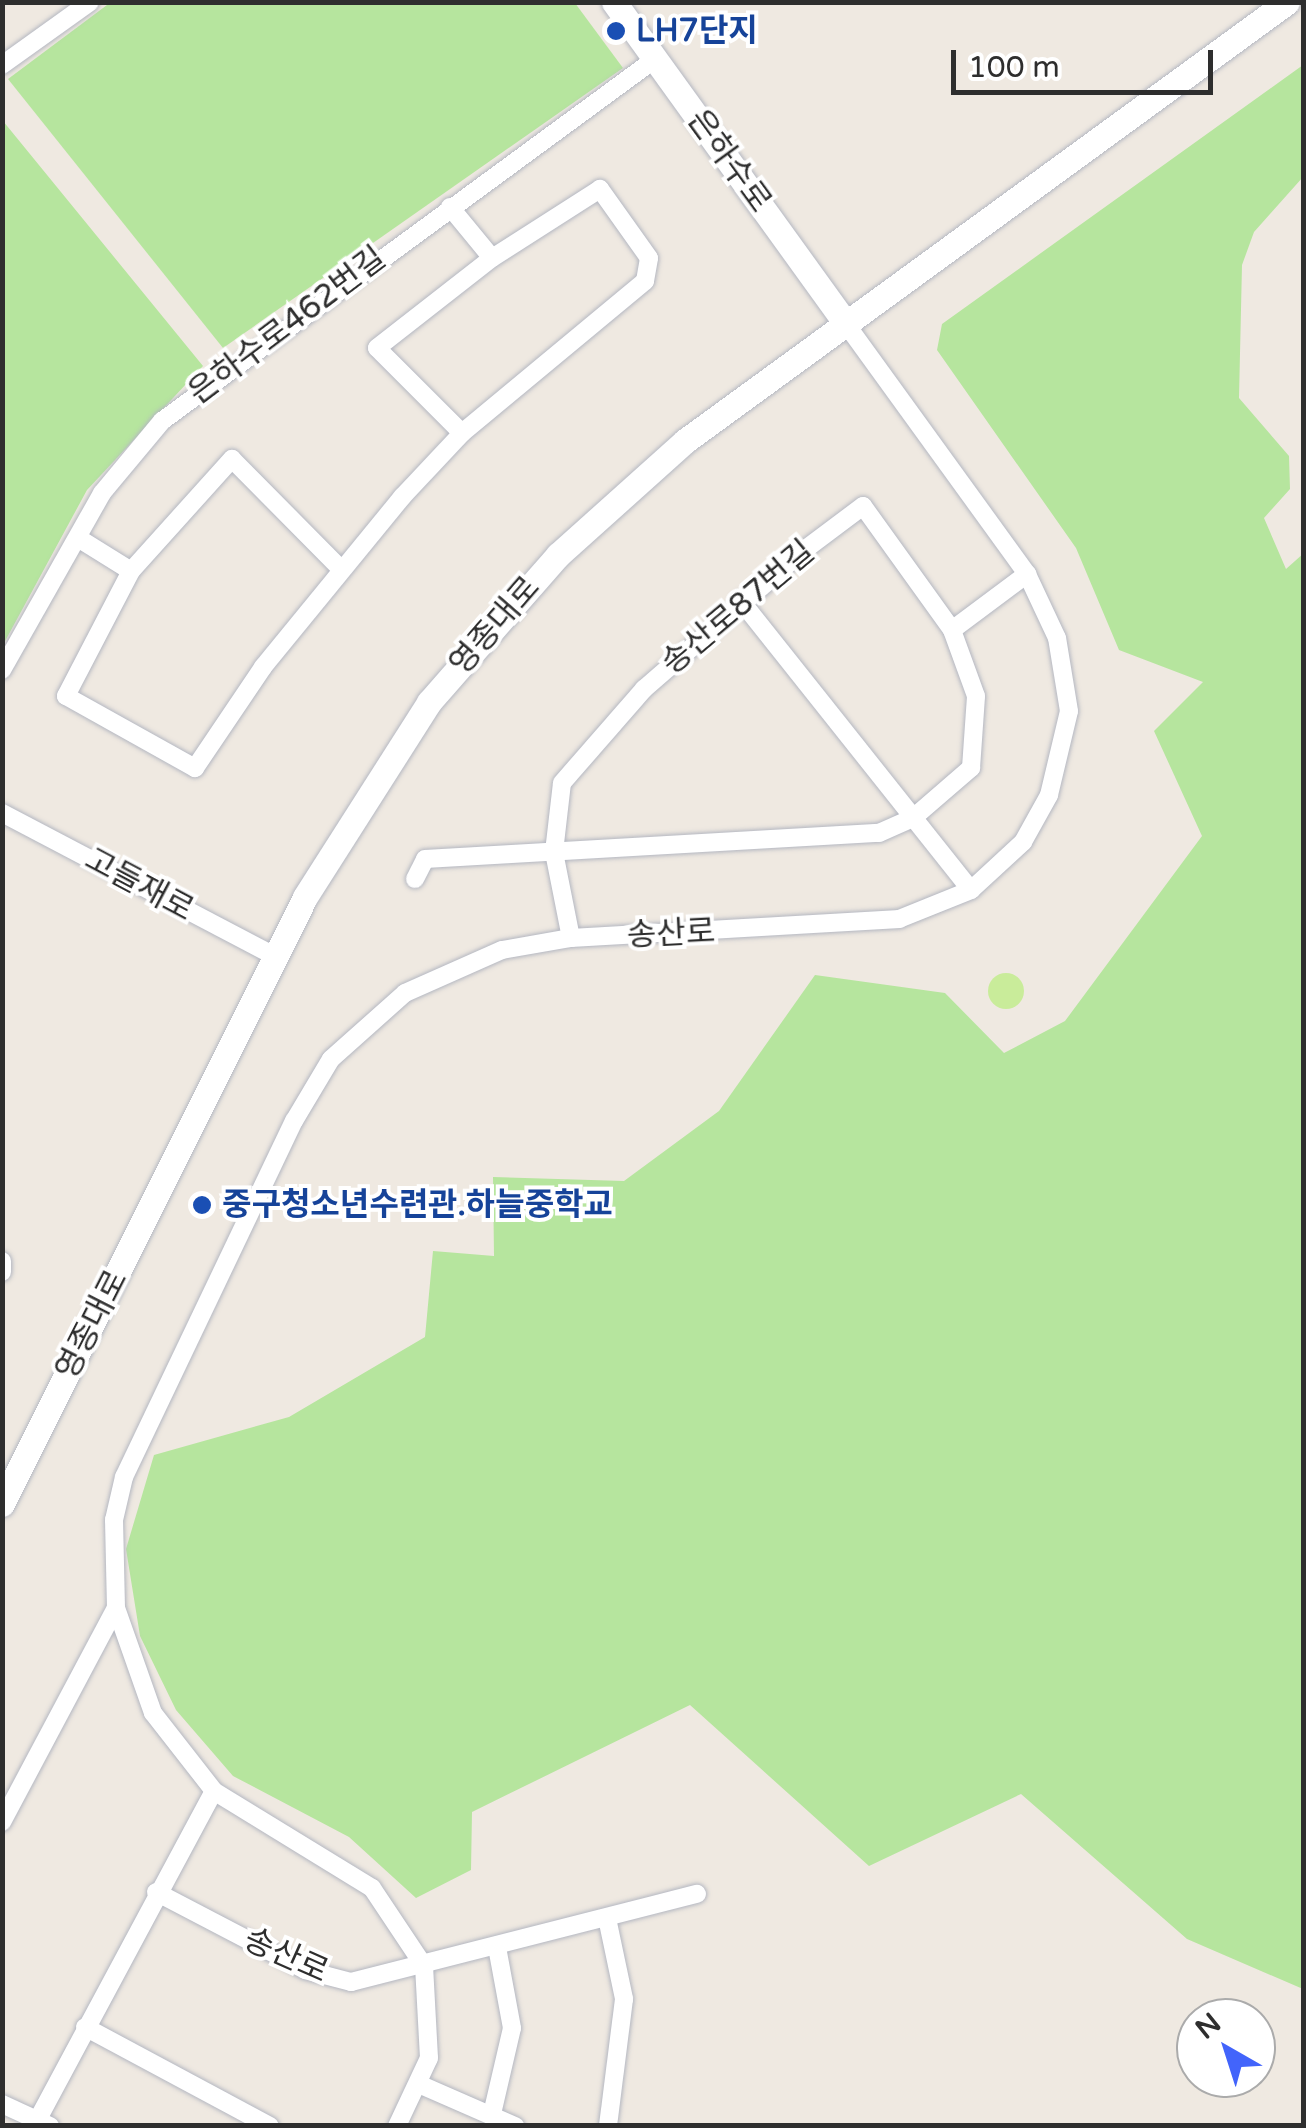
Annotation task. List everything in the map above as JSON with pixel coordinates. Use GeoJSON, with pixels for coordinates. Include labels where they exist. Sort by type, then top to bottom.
{"type":"FeatureCollection","features":[{"type":"Feature","properties":{"kind":"street"},"geometry":{"type":"LineString","coordinates":[[2,66],[90,2]]}},
{"type":"Feature","properties":{"kind":"street","name":"은하수로"},"geometry":{"type":"LineString","coordinates":[[614,2],[844,320]]}},
{"type":"Feature","properties":{"kind":"street","name":"영종대로"},"geometry":{"type":"LineString","coordinates":[[2,1504],[276,956],[408,733],[558,555],[844,320],[1287,2]]}},
{"type":"Feature","properties":{"kind":"street","name":"은하수로462번길"},"geometry":{"type":"LineString","coordinates":[[2,670],[78,538],[162,421],[655,59]]}},
{"type":"Feature","properties":{"kind":"street"},"geometry":{"type":"LineString","coordinates":[[340,568],[232,459],[131,571],[66,696],[195,768],[340,568],[462,433],[644,281],[649,258],[600,189],[492,258],[376,348],[462,433]]}},
{"type":"Feature","properties":{"kind":"street"},"geometry":{"type":"LineString","coordinates":[[450,207],[492,258]]}},
{"type":"Feature","properties":{"kind":"street","name":"송산로"},"geometry":{"type":"LineString","coordinates":[[397,2126],[421,2085],[432,2028],[424,1966],[372,1888],[214,1791],[153,1713],[116,1608],[114,1520],[124,1476],[331,1059],[364,1022],[440,972],[571,938],[900,919],[971,890],[1004,866],[1038,816],[1069,711],[1057,638],[1027,574],[844,320]]}},
{"type":"Feature","properties":{"kind":"street","name":"송산로87번길"},"geometry":{"type":"LineString","coordinates":[[571,938],[554,852],[562,782],[644,689],[741,601],[863,506],[952,630]]}},
{"type":"Feature","properties":{"kind":"street"},"geometry":{"type":"LineString","coordinates":[[78,538],[131,571]]}},
{"type":"Feature","properties":{"kind":"street"},"geometry":{"type":"LineString","coordinates":[[415,879],[425,859],[879,833],[912,818],[971,768],[976,696],[952,630],[1027,574]]}},
{"type":"Feature","properties":{"kind":"street"},"geometry":{"type":"LineString","coordinates":[[741,601],[971,890]]}},
{"type":"Feature","properties":{"kind":"street","name":"고들재로"},"geometry":{"type":"LineString","coordinates":[[2,814],[276,956]]}},
{"type":"Feature","properties":{"kind":"street"},"geometry":{"type":"LineString","coordinates":[[2,1261],[2,1272]]}},
{"type":"Feature","properties":{"kind":"street","name":"송산로"},"geometry":{"type":"LineString","coordinates":[[2,1822],[116,1608]]}},
{"type":"Feature","properties":{"kind":"street"},"geometry":{"type":"LineString","coordinates":[[2,2104],[44,2122],[85,2027],[214,1791]]}},
{"type":"Feature","properties":{"kind":"street","name":"송산로"},"geometry":{"type":"LineString","coordinates":[[156,1892],[332,1980],[424,1966]]}},
{"type":"Feature","properties":{"kind":"street"},"geometry":{"type":"LineString","coordinates":[[424,1966],[696,1894]]}},
{"type":"Feature","properties":{"kind":"street"},"geometry":{"type":"LineString","coordinates":[[607,1918],[624,1999],[608,2126]]}},
{"type":"Feature","properties":{"kind":"street"},"geometry":{"type":"LineString","coordinates":[[492,2114],[512,2028],[497,1947]]}},
{"type":"Feature","properties":{"kind":"street"},"geometry":{"type":"LineString","coordinates":[[85,2027],[270,2126]]}},
{"type":"Feature","properties":{"kind":"street"},"geometry":{"type":"LineString","coordinates":[[421,2085],[514,2126]]}},
{"type":"Feature","properties":{"kind":"green space"},"geometry":{"type":"Polygon","coordinates":[[[111,2],[575,3],[623,68],[223,348],[8,79],[111,2]]]}},
{"type":"Feature","properties":{"kind":"green space"},"geometry":{"type":"Polygon","coordinates":[[[1303,65],[1303,177],[1254,232],[1242,265],[1239,398],[1289,456],[1290,489],[1264,518],[1286,569],[1304,553],[1303,1989],[1187,1939],[1021,1794],[869,1866],[690,1705],[472,1812],[471,1870],[416,1898],[349,1837],[233,1776],[176,1710],[140,1636],[126,1549],[154,1455],[289,1417],[425,1337],[433,1251],[494,1256],[493,1177],[624,1181],[719,1111],[815,975],[945,993],[1004,1053],[1065,1021],[1202,836],[1154,731],[1203,682],[1119,650],[1076,548],[937,350],[942,324],[1303,65]]]}},
{"type":"Feature","properties":{"kind":"green space"},"geometry":{"type":"Polygon","coordinates":[[[3,121],[203,366],[87,490],[3,645],[3,121]]]}},
{"type":"Feature","properties":{"kind":"green space"},"geometry":{"type":"Polygon","coordinates":[[[1006,973],[1019,978],[1024,991],[1019,1004],[1006,1009],[993,1004],[988,991],[993,978],[1006,973]]]}},
{"type":"Feature","properties":{"kind":"place","name":"LH7단지"},"geometry":{"type":"Point","coordinates":[616,31]}},
{"type":"Feature","properties":{"kind":"place","name":"중구청소년수련관.하늘중학교"},"geometry":{"type":"Point","coordinates":[202,1205]}}]}
